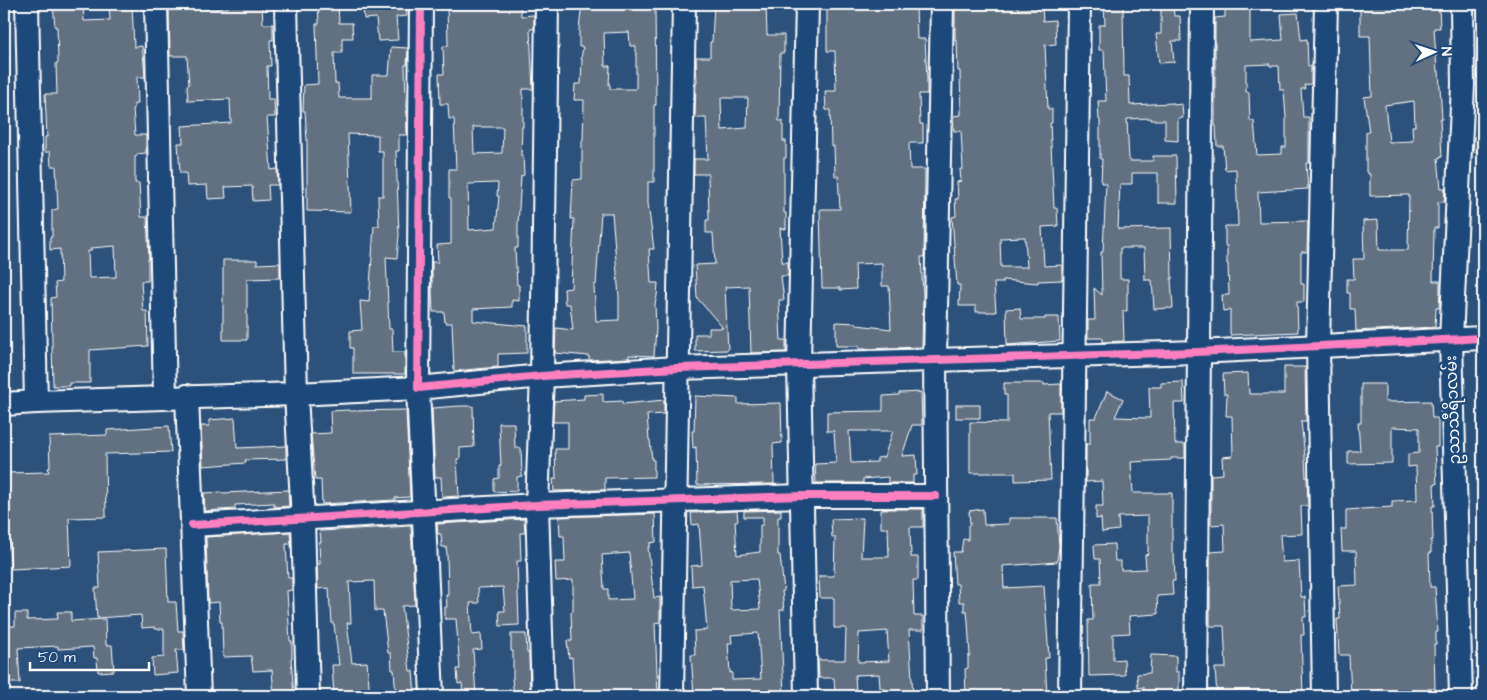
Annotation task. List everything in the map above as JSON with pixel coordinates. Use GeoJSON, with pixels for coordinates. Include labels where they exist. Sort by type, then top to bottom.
{"type":"FeatureCollection","features":[{"type":"Feature","properties":{"kind":"street"},"geometry":{"type":"LineString","coordinates":[[27,4],[36,402]]}},
{"type":"Feature","properties":{"kind":"street"},"geometry":{"type":"LineString","coordinates":[[156,4],[176,397],[192,526],[199,696]]}},
{"type":"Feature","properties":{"kind":"street"},"geometry":{"type":"LineString","coordinates":[[286,4],[296,394],[303,520],[308,696]]}},
{"type":"Feature","properties":{"kind":"street"},"geometry":{"type":"LineString","coordinates":[[421,4],[418,388],[432,696]]}},
{"type":"Feature","properties":{"kind":"street"},"geometry":{"type":"LineString","coordinates":[[543,696],[537,505],[542,376],[547,4]]}},
{"type":"Feature","properties":{"kind":"street"},"geometry":{"type":"LineString","coordinates":[[672,696],[684,4]]}},
{"type":"Feature","properties":{"kind":"street"},"geometry":{"type":"LineString","coordinates":[[806,696],[799,364],[807,4]]}},
{"type":"Feature","properties":{"kind":"street"},"geometry":{"type":"LineString","coordinates":[[938,696],[935,360],[942,4]]}},
{"type":"Feature","properties":{"kind":"street"},"geometry":{"type":"LineString","coordinates":[[1070,696],[1079,4]]}},
{"type":"Feature","properties":{"kind":"street"},"geometry":{"type":"LineString","coordinates":[[1196,696],[1202,4]]}},
{"type":"Feature","properties":{"kind":"street"},"geometry":{"type":"LineString","coordinates":[[1324,696],[1318,346],[1326,4]]}},
{"type":"Feature","properties":{"kind":"street","name":"ဥသာသီရိ၁လမ်း"},"geometry":{"type":"LineString","coordinates":[[1461,696],[1451,340],[1463,85],[1462,4]]}},
{"type":"Feature","properties":{"kind":"street"},"geometry":{"type":"LineString","coordinates":[[4,404],[418,388],[542,376],[677,368],[1198,352],[1483,338]]}},
{"type":"Feature","properties":{"kind":"street"},"geometry":{"type":"LineString","coordinates":[[192,526],[537,505],[802,496],[936,496]]}},
{"type":"Feature","properties":{"kind":"building"},"geometry":{"type":"Polygon","coordinates":[[[53,4],[83,4],[84,21],[110,20],[109,5],[132,4],[134,47],[142,46],[145,77],[137,77],[138,104],[134,104],[133,109],[135,135],[146,135],[146,153],[137,154],[135,157],[135,183],[139,183],[141,217],[147,217],[148,281],[141,281],[143,311],[147,311],[148,346],[90,350],[90,383],[69,383],[69,386],[53,386],[51,298],[56,297],[55,283],[61,282],[60,249],[50,250],[52,210],[58,209],[56,166],[51,166],[50,152],[45,152],[45,137],[47,137],[45,94],[57,94],[57,27],[55,27],[53,4]],[[115,246],[91,248],[91,251],[88,251],[89,278],[116,277],[115,246]]]}},
{"type":"Feature","properties":{"kind":"building"},"geometry":{"type":"Polygon","coordinates":[[[191,4],[203,4],[204,9],[228,8],[228,4],[262,4],[263,24],[273,24],[273,40],[270,40],[271,66],[267,66],[268,99],[274,99],[275,117],[267,117],[271,170],[277,169],[278,185],[268,185],[269,200],[253,201],[252,186],[225,187],[226,198],[208,199],[207,185],[187,186],[186,173],[180,173],[178,143],[183,143],[182,126],[231,123],[230,99],[188,101],[187,56],[170,56],[169,10],[191,9],[191,4]]]}},
{"type":"Feature","properties":{"kind":"building"},"geometry":{"type":"Polygon","coordinates":[[[318,4],[338,4],[339,23],[352,23],[353,38],[342,38],[342,53],[334,53],[335,83],[338,83],[339,98],[372,98],[372,75],[389,75],[391,47],[408,48],[407,65],[405,65],[407,135],[399,135],[399,151],[396,151],[399,235],[397,258],[386,257],[389,329],[392,329],[393,352],[405,352],[405,374],[353,374],[353,348],[350,348],[350,331],[362,330],[360,301],[369,302],[374,226],[379,226],[378,196],[383,196],[383,151],[378,151],[378,135],[348,134],[351,212],[307,211],[307,141],[305,111],[303,111],[304,85],[318,84],[316,24],[319,24],[318,4]]]}},
{"type":"Feature","properties":{"kind":"building"},"geometry":{"type":"Polygon","coordinates":[[[406,4],[407,16],[396,17],[398,40],[378,41],[376,18],[364,19],[363,6],[406,4]]]}},
{"type":"Feature","properties":{"kind":"building"},"geometry":{"type":"Polygon","coordinates":[[[520,4],[521,16],[534,15],[534,29],[530,29],[533,89],[523,89],[521,156],[523,155],[524,175],[521,176],[518,248],[515,248],[519,301],[512,300],[512,307],[473,309],[473,321],[527,326],[527,353],[498,354],[498,367],[454,371],[452,323],[445,323],[444,312],[433,312],[432,262],[438,262],[437,245],[451,244],[449,169],[456,169],[454,119],[449,119],[448,104],[440,104],[439,74],[444,74],[443,46],[448,46],[447,6],[520,4]],[[473,127],[474,154],[502,153],[503,127],[473,127]],[[498,183],[468,184],[469,230],[496,228],[499,196],[497,196],[498,183]]]}},
{"type":"Feature","properties":{"kind":"building"},"geometry":{"type":"Polygon","coordinates":[[[582,4],[655,4],[656,105],[654,105],[654,182],[648,182],[648,203],[654,249],[649,249],[651,283],[658,283],[655,304],[654,356],[629,355],[629,358],[589,360],[589,356],[555,353],[556,328],[573,330],[570,304],[565,304],[564,289],[571,288],[574,219],[571,219],[573,180],[582,179],[584,100],[574,100],[575,84],[581,84],[583,47],[579,47],[582,4]],[[629,32],[604,33],[605,66],[610,66],[610,89],[636,89],[636,46],[630,46],[629,32]],[[601,213],[596,285],[594,285],[596,321],[619,320],[619,297],[612,213],[601,213]]]}},
{"type":"Feature","properties":{"kind":"building"},"geometry":{"type":"Polygon","coordinates":[[[714,4],[766,4],[767,35],[784,35],[784,53],[780,53],[779,121],[783,121],[783,141],[786,141],[786,158],[784,158],[784,213],[786,213],[786,229],[780,228],[782,262],[788,262],[788,276],[781,276],[784,300],[779,300],[781,340],[786,340],[786,352],[751,353],[749,286],[725,287],[728,350],[695,351],[695,334],[709,334],[709,328],[723,328],[697,298],[695,265],[715,264],[713,233],[706,233],[706,220],[709,220],[708,174],[694,174],[694,159],[708,159],[706,118],[695,118],[696,57],[710,57],[710,42],[712,42],[714,4]],[[721,98],[722,130],[747,128],[748,98],[721,98]]]}},
{"type":"Feature","properties":{"kind":"building"},"geometry":{"type":"Polygon","coordinates":[[[827,4],[916,4],[917,39],[925,39],[927,80],[927,94],[919,94],[920,124],[923,124],[923,143],[909,143],[910,169],[925,169],[924,257],[921,257],[923,295],[922,347],[859,349],[859,346],[836,346],[836,322],[857,323],[857,325],[891,329],[889,286],[882,286],[882,263],[855,264],[856,289],[822,288],[820,209],[840,209],[838,176],[835,176],[834,146],[831,146],[830,110],[826,110],[825,91],[836,91],[835,51],[827,51],[827,4]]]}},
{"type":"Feature","properties":{"kind":"building"},"geometry":{"type":"Polygon","coordinates":[[[955,4],[1017,4],[1018,9],[1042,8],[1043,21],[1055,20],[1056,44],[1045,45],[1048,109],[1052,109],[1052,123],[1050,123],[1054,208],[1057,208],[1058,226],[1042,227],[1044,266],[1062,265],[1062,280],[1038,281],[1038,283],[1003,280],[1003,283],[994,283],[996,312],[976,312],[976,306],[959,306],[960,285],[957,285],[952,217],[956,216],[957,182],[961,181],[960,169],[963,169],[961,131],[954,131],[953,116],[961,115],[960,71],[958,71],[957,41],[955,41],[955,4]],[[1025,237],[1000,238],[1001,267],[1027,267],[1025,237]]]}},
{"type":"Feature","properties":{"kind":"building"},"geometry":{"type":"Polygon","coordinates":[[[1104,4],[1123,4],[1124,76],[1129,76],[1130,105],[1182,104],[1183,118],[1178,118],[1178,141],[1165,140],[1165,120],[1151,120],[1151,118],[1127,119],[1129,161],[1153,161],[1153,156],[1176,156],[1177,203],[1158,203],[1158,173],[1132,173],[1132,184],[1120,184],[1118,229],[1171,228],[1173,308],[1154,309],[1152,280],[1145,280],[1144,248],[1120,248],[1120,279],[1128,279],[1127,311],[1123,311],[1124,341],[1103,342],[1103,338],[1088,338],[1088,320],[1095,320],[1094,288],[1102,295],[1101,252],[1103,252],[1106,183],[1101,183],[1102,159],[1100,159],[1098,101],[1106,101],[1104,50],[1099,50],[1099,25],[1105,25],[1104,4]]]}},
{"type":"Feature","properties":{"kind":"building"},"geometry":{"type":"Polygon","coordinates":[[[1161,4],[1173,4],[1174,16],[1180,16],[1181,41],[1172,41],[1174,62],[1159,63],[1156,34],[1161,34],[1161,4]]]}},
{"type":"Feature","properties":{"kind":"building"},"geometry":{"type":"Polygon","coordinates":[[[1225,4],[1250,4],[1250,42],[1283,40],[1281,14],[1298,13],[1301,40],[1307,39],[1308,66],[1311,66],[1311,84],[1304,85],[1305,89],[1301,89],[1303,117],[1309,117],[1309,163],[1306,163],[1308,189],[1258,192],[1259,222],[1308,221],[1307,252],[1301,252],[1301,284],[1304,284],[1304,302],[1297,302],[1298,332],[1230,335],[1230,310],[1223,311],[1222,295],[1229,295],[1225,226],[1238,226],[1236,169],[1225,170],[1223,146],[1217,146],[1215,126],[1215,18],[1225,17],[1225,4]],[[1270,64],[1246,65],[1246,92],[1249,92],[1250,121],[1254,121],[1257,155],[1282,154],[1282,147],[1286,147],[1284,90],[1280,90],[1279,66],[1270,66],[1270,64]]]}},
{"type":"Feature","properties":{"kind":"building"},"geometry":{"type":"Polygon","coordinates":[[[1360,4],[1383,4],[1383,6],[1435,4],[1435,6],[1439,6],[1440,28],[1434,28],[1442,119],[1440,119],[1442,157],[1438,158],[1441,188],[1445,188],[1444,202],[1438,202],[1438,228],[1434,228],[1433,281],[1440,281],[1439,308],[1436,308],[1435,327],[1356,331],[1355,309],[1350,309],[1350,293],[1347,293],[1347,279],[1354,279],[1353,259],[1364,259],[1363,221],[1378,220],[1379,250],[1408,250],[1409,195],[1370,196],[1370,174],[1366,172],[1366,132],[1369,132],[1364,97],[1372,96],[1370,36],[1360,36],[1360,4]],[[1414,101],[1385,105],[1389,142],[1413,141],[1412,126],[1415,126],[1414,101]]]}},
{"type":"Feature","properties":{"kind":"building"},"geometry":{"type":"Polygon","coordinates":[[[1474,137],[1483,137],[1483,152],[1473,152],[1474,137]]]}},
{"type":"Feature","properties":{"kind":"building"},"geometry":{"type":"Polygon","coordinates":[[[223,260],[257,260],[257,264],[280,263],[280,278],[247,279],[247,340],[223,340],[223,260]]]}},
{"type":"Feature","properties":{"kind":"building"},"geometry":{"type":"Polygon","coordinates":[[[1020,308],[1021,319],[1059,317],[1060,341],[1007,345],[1006,309],[1020,308]]]}},
{"type":"Feature","properties":{"kind":"building"},"geometry":{"type":"Polygon","coordinates":[[[1284,367],[1305,367],[1306,421],[1301,421],[1308,506],[1301,506],[1302,534],[1280,535],[1282,562],[1299,561],[1301,597],[1305,597],[1306,617],[1303,617],[1304,635],[1301,635],[1303,696],[1217,696],[1215,668],[1226,668],[1224,626],[1210,626],[1210,552],[1225,551],[1224,524],[1211,525],[1211,475],[1223,474],[1222,457],[1233,456],[1232,416],[1226,416],[1227,394],[1224,394],[1223,374],[1248,373],[1249,394],[1284,394],[1284,367]]]}},
{"type":"Feature","properties":{"kind":"building"},"geometry":{"type":"Polygon","coordinates":[[[1183,382],[1184,403],[1174,403],[1175,444],[1185,444],[1185,458],[1131,462],[1133,493],[1172,493],[1172,553],[1174,553],[1175,581],[1172,581],[1173,595],[1157,596],[1158,614],[1129,616],[1130,633],[1113,634],[1113,660],[1124,659],[1125,675],[1089,676],[1088,620],[1093,620],[1092,583],[1101,583],[1100,559],[1095,559],[1094,545],[1114,544],[1115,561],[1121,561],[1121,570],[1146,569],[1145,555],[1148,554],[1148,516],[1118,517],[1119,530],[1102,532],[1101,518],[1096,519],[1096,506],[1103,506],[1102,481],[1086,482],[1086,444],[1090,444],[1090,418],[1096,418],[1107,391],[1123,399],[1115,417],[1150,418],[1149,387],[1161,387],[1161,383],[1183,382]]]}},
{"type":"Feature","properties":{"kind":"building"},"geometry":{"type":"Polygon","coordinates":[[[1004,383],[1061,384],[1061,412],[1048,412],[1051,480],[1015,481],[1015,473],[970,473],[970,422],[1007,423],[1007,395],[1004,395],[1004,383]]]}},
{"type":"Feature","properties":{"kind":"building"},"geometry":{"type":"Polygon","coordinates":[[[1361,384],[1385,384],[1385,402],[1431,401],[1432,418],[1438,418],[1438,447],[1435,447],[1437,484],[1434,484],[1435,506],[1432,506],[1433,540],[1431,540],[1431,553],[1429,553],[1430,587],[1435,587],[1438,632],[1436,632],[1436,644],[1434,644],[1435,689],[1428,689],[1429,696],[1351,696],[1349,655],[1339,655],[1337,619],[1340,619],[1338,586],[1357,585],[1356,551],[1342,551],[1341,529],[1346,529],[1346,510],[1392,507],[1392,501],[1417,500],[1416,466],[1408,467],[1408,454],[1419,453],[1419,428],[1392,427],[1392,463],[1348,464],[1348,451],[1360,451],[1358,423],[1361,423],[1361,384]]]}},
{"type":"Feature","properties":{"kind":"building"},"geometry":{"type":"Polygon","coordinates":[[[921,392],[922,425],[912,425],[902,456],[916,455],[917,475],[913,475],[913,483],[888,483],[888,477],[863,479],[863,483],[816,483],[815,464],[836,463],[834,431],[827,431],[827,412],[883,411],[883,396],[899,395],[899,393],[921,392]],[[849,431],[851,463],[877,462],[877,458],[884,457],[893,431],[849,431]]]}},
{"type":"Feature","properties":{"kind":"building"},"geometry":{"type":"Polygon","coordinates":[[[603,394],[603,402],[622,401],[623,404],[664,400],[664,414],[647,415],[652,460],[654,460],[654,477],[605,478],[605,490],[554,491],[553,479],[556,479],[555,449],[568,449],[568,422],[553,422],[554,401],[584,399],[584,395],[603,394]]]}},
{"type":"Feature","properties":{"kind":"building"},"geometry":{"type":"Polygon","coordinates":[[[695,396],[738,398],[738,404],[781,403],[782,443],[773,444],[774,484],[697,485],[696,447],[693,448],[692,431],[694,431],[695,396]]]}},
{"type":"Feature","properties":{"kind":"building"},"geometry":{"type":"Polygon","coordinates":[[[956,405],[980,405],[980,418],[956,418],[956,405]]]}},
{"type":"Feature","properties":{"kind":"building"},"geometry":{"type":"Polygon","coordinates":[[[473,406],[474,447],[460,448],[460,459],[457,459],[459,496],[442,497],[441,477],[435,477],[432,408],[473,406]]]}},
{"type":"Feature","properties":{"kind":"building"},"geometry":{"type":"Polygon","coordinates":[[[406,410],[410,497],[395,498],[395,500],[322,504],[321,480],[315,480],[311,434],[331,433],[330,411],[406,410]]]}},
{"type":"Feature","properties":{"kind":"building"},"geometry":{"type":"Polygon","coordinates":[[[235,418],[237,448],[286,446],[286,459],[245,460],[246,463],[203,466],[201,426],[209,426],[209,420],[235,418]]]}},
{"type":"Feature","properties":{"kind":"building"},"geometry":{"type":"Polygon","coordinates":[[[499,423],[514,423],[515,448],[521,448],[522,476],[517,477],[517,491],[494,492],[494,479],[499,478],[499,466],[501,466],[499,423]]]}},
{"type":"Feature","properties":{"kind":"building"},"geometry":{"type":"Polygon","coordinates":[[[169,426],[171,452],[105,454],[106,517],[69,518],[71,566],[11,569],[6,519],[5,473],[49,472],[49,437],[107,435],[107,430],[169,426]]]}},
{"type":"Feature","properties":{"kind":"building"},"geometry":{"type":"Polygon","coordinates":[[[288,490],[289,506],[274,507],[274,503],[235,505],[235,509],[205,511],[204,493],[288,490]]]}},
{"type":"Feature","properties":{"kind":"building"},"geometry":{"type":"Polygon","coordinates":[[[923,509],[923,527],[910,527],[911,557],[918,557],[918,580],[913,580],[914,616],[923,616],[923,630],[909,630],[913,696],[886,696],[885,688],[880,688],[879,674],[855,675],[856,693],[835,694],[834,678],[819,678],[818,660],[845,660],[846,628],[834,628],[834,598],[820,598],[819,576],[834,576],[835,537],[832,537],[831,519],[863,518],[861,557],[889,557],[888,528],[881,528],[881,510],[923,509]],[[887,631],[859,633],[858,662],[889,661],[887,631]]]}},
{"type":"Feature","properties":{"kind":"building"},"geometry":{"type":"Polygon","coordinates":[[[983,509],[984,525],[1009,524],[1009,518],[1057,518],[1059,546],[1057,562],[1003,566],[1004,588],[1044,586],[1049,658],[1045,658],[1047,696],[966,696],[965,669],[968,668],[968,656],[970,656],[968,622],[967,611],[964,611],[964,602],[959,602],[958,584],[955,584],[953,552],[961,552],[963,539],[968,540],[969,511],[983,509]]]}},
{"type":"Feature","properties":{"kind":"building"},"geometry":{"type":"Polygon","coordinates":[[[781,510],[781,517],[778,517],[778,555],[780,555],[784,591],[782,591],[784,610],[780,610],[784,695],[694,696],[691,655],[695,655],[694,631],[707,630],[703,585],[692,586],[691,566],[702,565],[699,524],[692,525],[691,513],[737,511],[738,521],[735,521],[737,555],[760,552],[760,525],[763,525],[763,517],[744,517],[744,511],[781,510]],[[757,579],[730,580],[731,610],[760,609],[757,579]],[[758,633],[731,635],[732,643],[728,643],[732,680],[761,679],[758,633]]]}},
{"type":"Feature","properties":{"kind":"building"},"geometry":{"type":"Polygon","coordinates":[[[655,514],[656,542],[650,543],[650,547],[648,547],[654,598],[660,597],[660,622],[655,623],[658,696],[574,696],[572,657],[569,658],[567,641],[572,641],[573,580],[556,581],[555,562],[565,562],[564,536],[560,536],[559,517],[655,514]],[[629,553],[602,555],[604,589],[608,589],[608,600],[633,599],[629,553]]]}},
{"type":"Feature","properties":{"kind":"building"},"geometry":{"type":"Polygon","coordinates":[[[524,519],[525,533],[520,533],[521,561],[517,561],[519,625],[500,626],[499,611],[505,611],[503,587],[478,588],[479,603],[470,603],[472,635],[481,634],[482,649],[473,650],[476,696],[463,696],[462,683],[458,684],[457,669],[460,669],[456,619],[445,619],[446,595],[448,595],[447,554],[446,547],[442,547],[441,534],[438,534],[437,524],[524,519]]]}},
{"type":"Feature","properties":{"kind":"building"},"geometry":{"type":"Polygon","coordinates":[[[411,526],[415,605],[402,606],[410,671],[413,671],[415,696],[396,696],[394,670],[392,670],[391,653],[388,653],[383,611],[375,611],[374,581],[349,582],[351,623],[347,623],[352,663],[367,662],[370,696],[334,696],[332,665],[339,665],[334,624],[332,624],[329,588],[318,589],[317,564],[320,564],[320,531],[411,526]]]}},
{"type":"Feature","properties":{"kind":"building"},"geometry":{"type":"Polygon","coordinates":[[[290,532],[291,544],[286,544],[288,578],[292,578],[292,590],[287,591],[290,641],[292,641],[291,658],[294,696],[274,696],[272,670],[253,671],[251,656],[223,657],[222,622],[220,622],[219,602],[208,603],[206,537],[290,532]]]}},
{"type":"Feature","properties":{"kind":"building"},"geometry":{"type":"Polygon","coordinates":[[[166,549],[168,602],[176,602],[178,631],[183,631],[184,650],[176,650],[178,673],[153,675],[152,658],[164,657],[164,629],[155,629],[155,627],[142,628],[141,615],[97,618],[95,588],[100,588],[98,552],[166,549]]]}},
{"type":"Feature","properties":{"kind":"building"},"geometry":{"type":"Polygon","coordinates":[[[57,612],[71,612],[71,621],[105,619],[106,645],[112,645],[114,671],[98,672],[97,658],[94,658],[93,647],[58,649],[58,646],[18,648],[20,683],[4,683],[4,626],[15,626],[15,613],[27,613],[27,620],[58,619],[57,612]]]}},
{"type":"Feature","properties":{"kind":"building"},"geometry":{"type":"Polygon","coordinates":[[[511,634],[526,634],[527,653],[529,653],[530,696],[514,696],[511,634]]]}},
{"type":"Feature","properties":{"kind":"building"},"geometry":{"type":"Polygon","coordinates":[[[1151,655],[1176,656],[1176,672],[1179,672],[1179,696],[1144,696],[1144,687],[1138,688],[1137,674],[1150,673],[1151,655]]]}},
{"type":"Feature","properties":{"kind":"cycle path"},"geometry":{"type":"LineString","coordinates":[[421,4],[418,388],[542,376],[677,368],[1198,352],[1483,338]]}},
{"type":"Feature","properties":{"kind":"cycle path"},"geometry":{"type":"LineString","coordinates":[[192,525],[537,505],[802,496],[936,496]]}}]}
